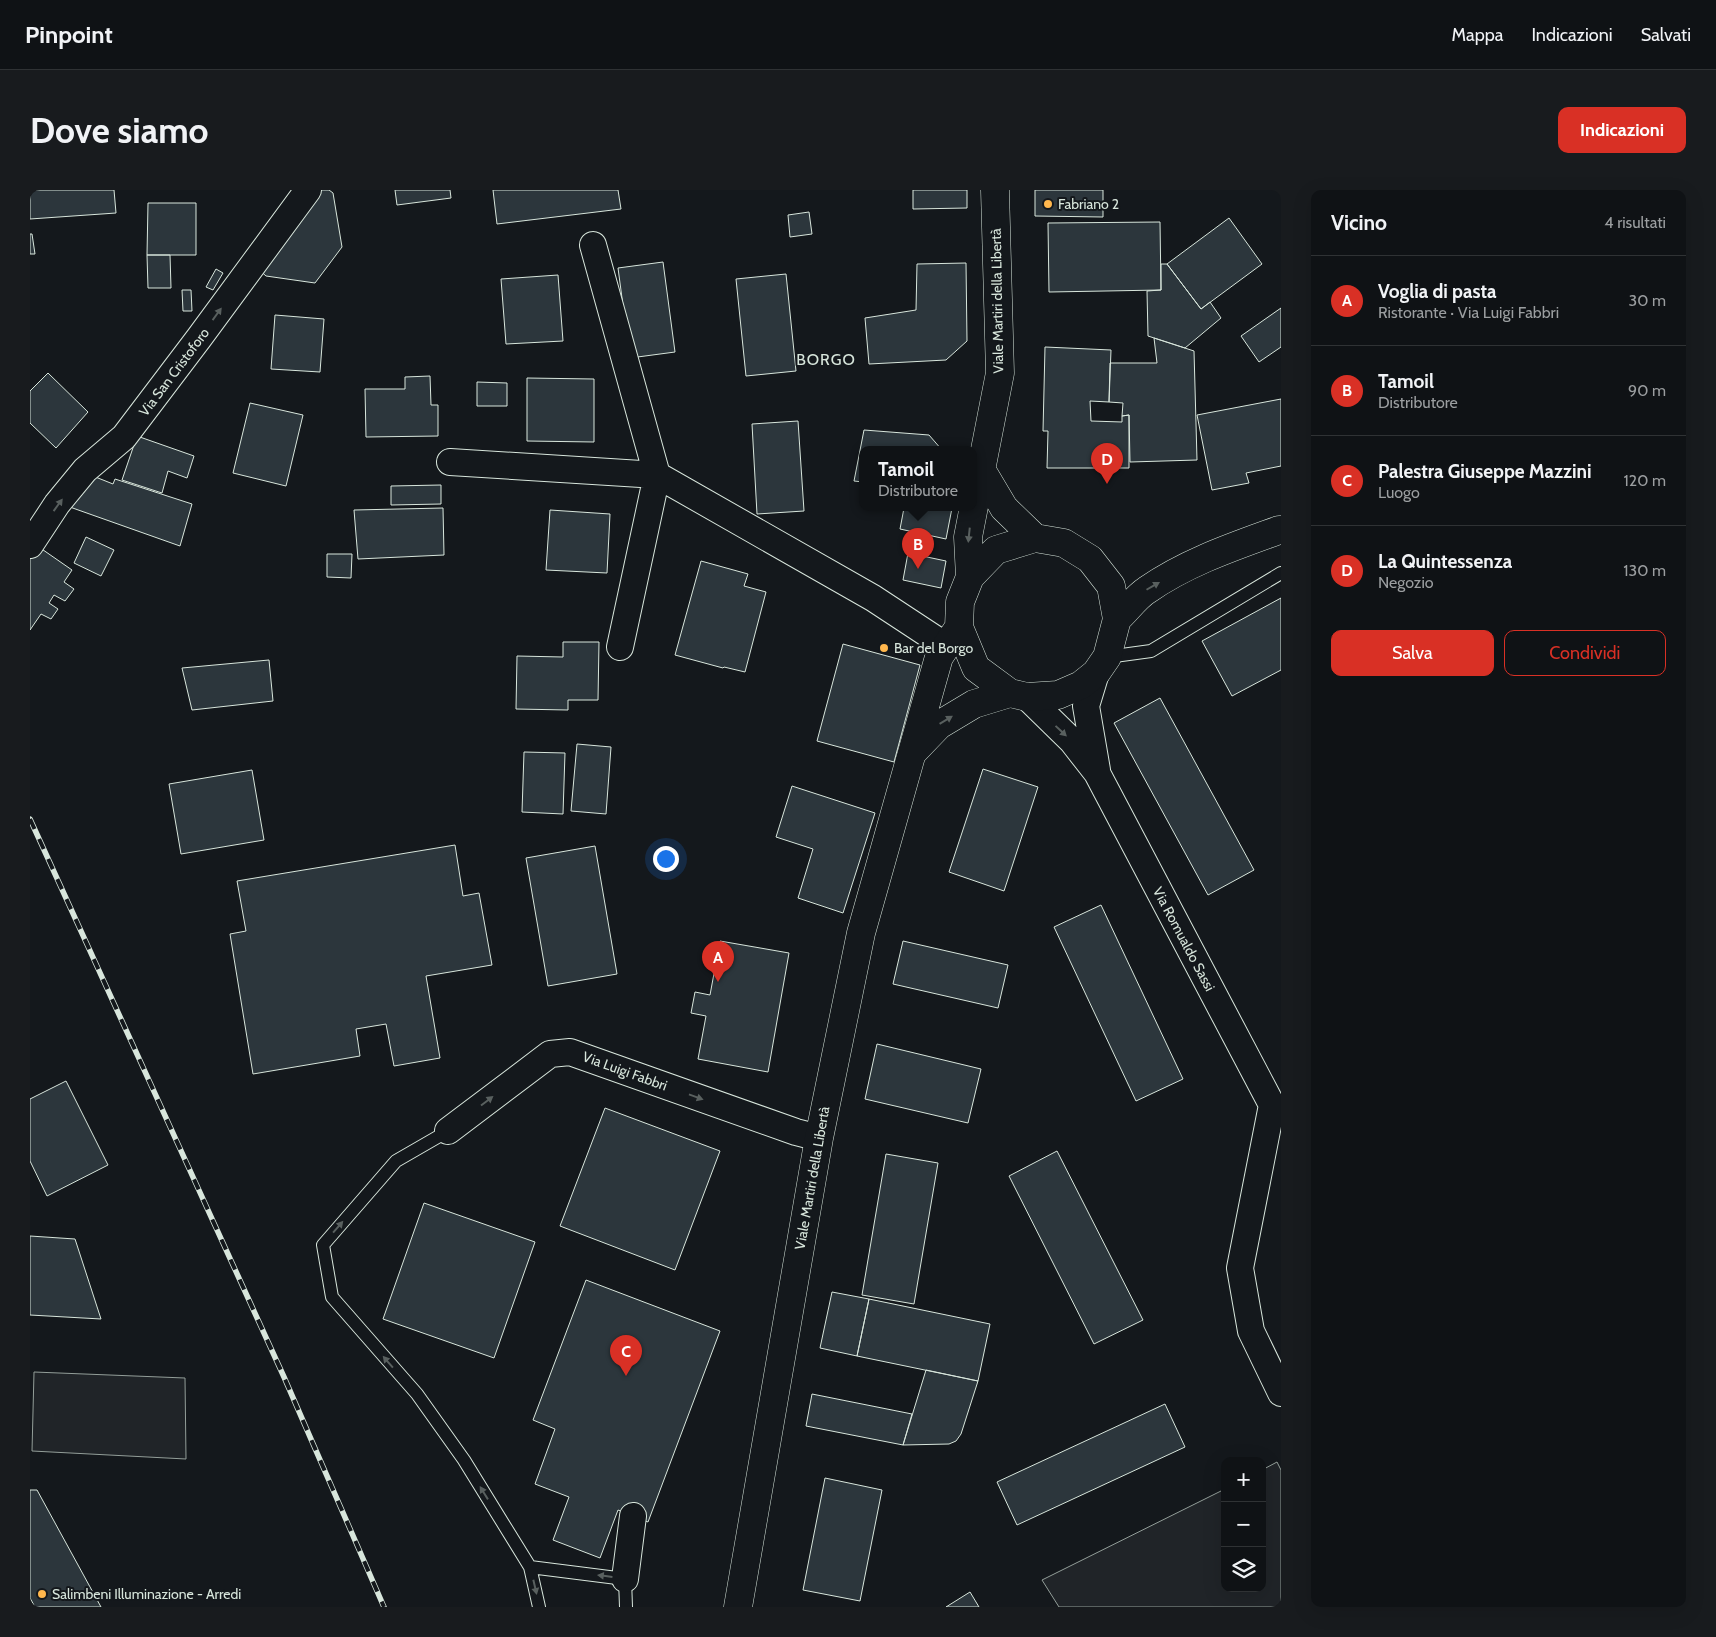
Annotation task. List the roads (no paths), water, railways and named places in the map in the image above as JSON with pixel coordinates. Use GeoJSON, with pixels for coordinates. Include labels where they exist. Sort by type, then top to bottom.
{"type":"FeatureCollection","features":[{"type":"Feature","properties":{"kind":"main road","name":"Viale Martiri della Libertà"},"geometry":{"type":"LineString","coordinates":[[977,495],[1000,373],[995,190]]}},
{"type":"Feature","properties":{"kind":"main road"},"geometry":{"type":"LineString","coordinates":[[982,471],[1004,508],[1035,538]]}},
{"type":"Feature","properties":{"kind":"main road","name":"Viale Martiri della Libertà"},"geometry":{"type":"LineString","coordinates":[[970,577],[968,537],[974,511]]}},
{"type":"Feature","properties":{"kind":"main road","name":"Viale Martiri della Libertà"},"geometry":{"type":"LineString","coordinates":[[912,754],[939,725],[974,704],[1019,695],[1058,695],[1081,685],[1102,665],[1117,620],[1146,590],[1224,550],[1279,530]]}},
{"type":"Feature","properties":{"kind":"main road","name":"Viale Martiri della Libertà"},"geometry":{"type":"LineString","coordinates":[[738,1607],[819,1138],[861,933],[939,656],[952,636],[960,602],[970,577],[996,550],[1035,538],[1064,543],[1090,558],[1111,586],[1117,620]]}},
{"type":"Feature","properties":{"kind":"main road","name":"Viale Martiri della Libertà"},"geometry":{"type":"LineString","coordinates":[[952,636],[976,668],[1019,695]]}},
{"type":"Feature","properties":{"kind":"street","name":"Via San Cristoforo"},"geometry":{"type":"LineString","coordinates":[[30,545],[58,504],[85,470],[124,437],[308,190]]}},
{"type":"Feature","properties":{"kind":"street"},"geometry":{"type":"LineString","coordinates":[[593,245],[657,474],[620,647]]}},
{"type":"Feature","properties":{"kind":"street"},"geometry":{"type":"LineString","coordinates":[[450,462],[657,474],[873,598],[952,636]]}},
{"type":"Feature","properties":{"kind":"street","name":"Via Romualdo Sassi"},"geometry":{"type":"LineString","coordinates":[[1097,773],[1086,706],[1102,665]]}},
{"type":"Feature","properties":{"kind":"street","name":"Via Romualdo Sassi"},"geometry":{"type":"LineString","coordinates":[[1019,695],[1072,741],[1097,773],[1278,1108]]}},
{"type":"Feature","properties":{"kind":"street","name":"Via Luigi Fabbri"},"geometry":{"type":"LineString","coordinates":[[448,1131],[550,1054],[570,1052],[796,1132],[819,1138]]}},
{"type":"Feature","properties":{"kind":"street"},"geometry":{"type":"LineString","coordinates":[[1278,1108],[1240,1268],[1251,1331],[1281,1393]]}},
{"type":"Feature","properties":{"kind":"street"},"geometry":{"type":"LineString","coordinates":[[625,1579],[634,1516]]}},
{"type":"Feature","properties":{"kind":"lane"},"geometry":{"type":"LineString","coordinates":[[1102,665],[1151,651],[1281,573]]}},
{"type":"Feature","properties":{"kind":"lane"},"geometry":{"type":"LineString","coordinates":[[448,1131],[396,1161],[323,1245],[332,1297],[416,1394],[464,1460],[530,1567],[539,1607]]}},
{"type":"Feature","properties":{"kind":"lane"},"geometry":{"type":"LineString","coordinates":[[530,1567],[625,1579],[626,1607]]}},
{"type":"Feature","properties":{"kind":"railway"},"geometry":{"type":"LineString","coordinates":[[30,819],[284,1377],[384,1607]]}},
{"type":"Feature","properties":{"kind":"place","name":"Fabriano 2"},"geometry":{"type":"Point","coordinates":[1048,204]}},
{"type":"Feature","properties":{"kind":"place","name":"La Quintessenza"},"geometry":{"type":"Point","coordinates":[1107,484]}},
{"type":"Feature","properties":{"kind":"place","name":"Tamoil"},"geometry":{"type":"Point","coordinates":[918,569]}},
{"type":"Feature","properties":{"kind":"place","name":"Bar del Borgo"},"geometry":{"type":"Point","coordinates":[884,648]}},
{"type":"Feature","properties":{"kind":"place","name":"Voglia di pasta"},"geometry":{"type":"Point","coordinates":[718,982]}},
{"type":"Feature","properties":{"kind":"place","name":"Palestra Giuseppe Mazzini"},"geometry":{"type":"Point","coordinates":[626,1376]}},
{"type":"Feature","properties":{"kind":"place","name":"Salimbeni Illuminazione - Arredi"},"geometry":{"type":"Point","coordinates":[42,1594]}},
{"type":"Feature","properties":{"kind":"district","name":"BORGO"},"geometry":{"type":"Point","coordinates":[826,359]}}]}
